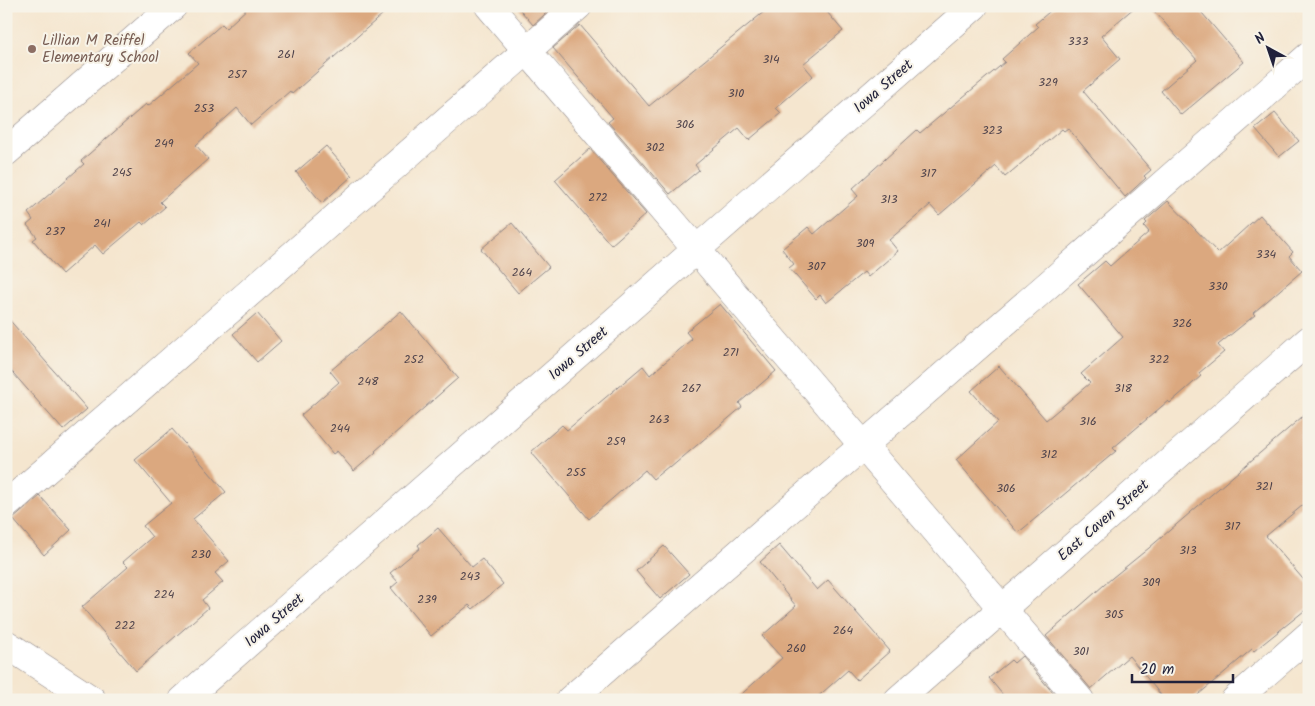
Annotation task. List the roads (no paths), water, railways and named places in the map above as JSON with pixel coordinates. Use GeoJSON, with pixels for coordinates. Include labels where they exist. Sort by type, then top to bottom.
{"type":"FeatureCollection","features":[{"type":"Feature","properties":{"kind":"street"},"geometry":{"type":"LineString","coordinates":[[6,152],[172,6]]}},
{"type":"Feature","properties":{"kind":"street"},"geometry":{"type":"LineString","coordinates":[[490,6],[1080,700]]}},
{"type":"Feature","properties":{"kind":"street"},"geometry":{"type":"LineString","coordinates":[[6,505],[578,6]]}},
{"type":"Feature","properties":{"kind":"street","name":"Iowa Street"},"geometry":{"type":"LineString","coordinates":[[183,700],[974,6]]}},
{"type":"Feature","properties":{"kind":"street"},"geometry":{"type":"LineString","coordinates":[[570,700],[864,446],[1309,56]]}},
{"type":"Feature","properties":{"kind":"street","name":"East Caven Street"},"geometry":{"type":"LineString","coordinates":[[898,700],[1309,340]]}},
{"type":"Feature","properties":{"kind":"street"},"geometry":{"type":"LineString","coordinates":[[1238,699],[1309,635]]}},
{"type":"Feature","properties":{"kind":"street"},"geometry":{"type":"LineString","coordinates":[[6,644],[92,700]]}},
{"type":"Feature","properties":{"kind":"place","name":"Lillian M Reiffel Elementary School"},"geometry":{"type":"Point","coordinates":[32,49]}}]}
